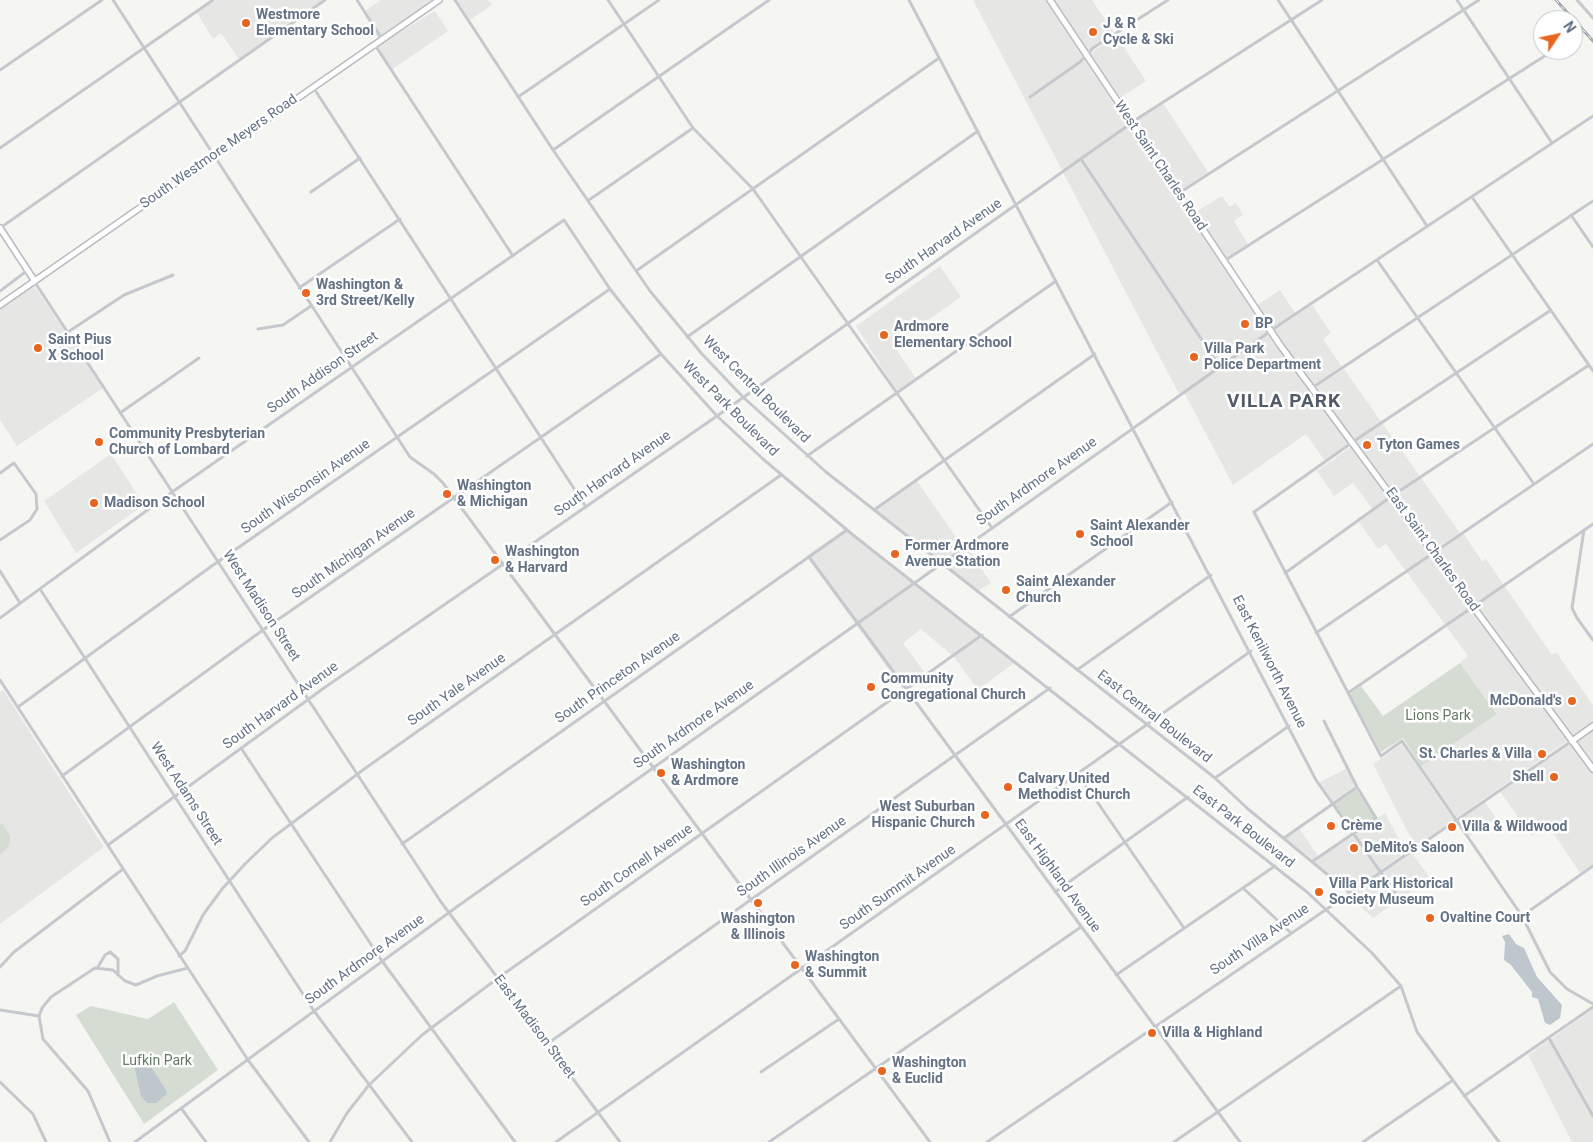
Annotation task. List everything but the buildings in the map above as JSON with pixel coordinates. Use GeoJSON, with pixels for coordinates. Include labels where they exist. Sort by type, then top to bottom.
{"type":"FeatureCollection","features":[{"type":"Feature","properties":{"kind":"main road","name":"South Westmore Meyers Road"},"geometry":{"type":"LineString","coordinates":[[0,305],[439,0]]}},
{"type":"Feature","properties":{"kind":"main road","name":"West Saint Charles Road"},"geometry":{"type":"LineString","coordinates":[[1050,0],[1271,331]]}},
{"type":"Feature","properties":{"kind":"main road"},"geometry":{"type":"LineString","coordinates":[[0,228],[34,280]]}},
{"type":"Feature","properties":{"kind":"main road","name":"East Saint Charles Road"},"geometry":{"type":"LineString","coordinates":[[1271,331],[1593,769]]}},
{"type":"Feature","properties":{"kind":"main road"},"geometry":{"type":"LineString","coordinates":[[1572,740],[1593,726]]}},
{"type":"Feature","properties":{"kind":"street"},"geometry":{"type":"LineString","coordinates":[[0,70],[102,0]]}},
{"type":"Feature","properties":{"kind":"street"},"geometry":{"type":"LineString","coordinates":[[113,0],[299,288],[414,460],[438,477],[454,498],[930,1142]]}},
{"type":"Feature","properties":{"kind":"street"},"geometry":{"type":"LineString","coordinates":[[0,148],[213,0]]}},
{"type":"Feature","properties":{"kind":"street"},"geometry":{"type":"LineString","coordinates":[[0,228],[325,0]]}},
{"type":"Feature","properties":{"kind":"street"},"geometry":{"type":"LineString","coordinates":[[357,0],[382,39]]}},
{"type":"Feature","properties":{"kind":"street","name":"West Central Boulevard"},"geometry":{"type":"LineString","coordinates":[[455,0],[553,150],[636,271],[687,336],[743,397],[807,456],[941,563]]}},
{"type":"Feature","properties":{"kind":"street"},"geometry":{"type":"LineString","coordinates":[[608,0],[693,128],[753,188],[992,528]]}},
{"type":"Feature","properties":{"kind":"street"},"geometry":{"type":"LineString","coordinates":[[518,97],[659,0]]}},
{"type":"Feature","properties":{"kind":"street"},"geometry":{"type":"LineString","coordinates":[[553,150],[768,0]]}},
{"type":"Feature","properties":{"kind":"street","name":"East Kenilworth Avenue"},"geometry":{"type":"LineString","coordinates":[[909,0],[1211,575],[1316,780],[1398,897]]}},
{"type":"Feature","properties":{"kind":"street"},"geometry":{"type":"LineString","coordinates":[[1030,97],[1093,48],[1168,0]]}},
{"type":"Feature","properties":{"kind":"street"},"geometry":{"type":"LineString","coordinates":[[1278,0],[1427,226]]}},
{"type":"Feature","properties":{"kind":"street","name":"South Harvard Avenue"},"geometry":{"type":"LineString","coordinates":[[108,845],[308,700],[717,416],[1132,123],[1322,0]]}},
{"type":"Feature","properties":{"kind":"street"},"geometry":{"type":"LineString","coordinates":[[1457,0],[1552,143]]}},
{"type":"Feature","properties":{"kind":"street"},"geometry":{"type":"LineString","coordinates":[[1178,193],[1479,0]]}},
{"type":"Feature","properties":{"kind":"street"},"geometry":{"type":"LineString","coordinates":[[1577,0],[1593,18]]}},
{"type":"Feature","properties":{"kind":"street"},"geometry":{"type":"LineString","coordinates":[[375,44],[514,256]]}},
{"type":"Feature","properties":{"kind":"street"},"geometry":{"type":"LineString","coordinates":[[636,271],[939,58]]}},
{"type":"Feature","properties":{"kind":"street"},"geometry":{"type":"LineString","coordinates":[[1224,261],[1539,60]]}},
{"type":"Feature","properties":{"kind":"street"},"geometry":{"type":"LineString","coordinates":[[313,87],[586,506]]}},
{"type":"Feature","properties":{"kind":"street","name":"South Ardmore Avenue"},"geometry":{"type":"LineString","coordinates":[[135,1142],[449,912],[941,563],[1271,331],[1593,116]]}},
{"type":"Feature","properties":{"kind":"street"},"geometry":{"type":"LineString","coordinates":[[589,200],[693,128]]}},
{"type":"Feature","properties":{"kind":"street"},"geometry":{"type":"LineString","coordinates":[[687,336],[978,131]]}},
{"type":"Feature","properties":{"kind":"street"},"geometry":{"type":"LineString","coordinates":[[311,192],[360,158]]}},
{"type":"Feature","properties":{"kind":"street"},"geometry":{"type":"LineString","coordinates":[[1081,159],[1220,367]]}},
{"type":"Feature","properties":{"kind":"street"},"geometry":{"type":"LineString","coordinates":[[1472,197],[1593,371]]}},
{"type":"Feature","properties":{"kind":"street"},"geometry":{"type":"LineString","coordinates":[[1312,388],[1593,201]]}},
{"type":"Feature","properties":{"kind":"street"},"geometry":{"type":"LineString","coordinates":[[1571,215],[1593,247]]}},
{"type":"Feature","properties":{"kind":"street"},"geometry":{"type":"LineString","coordinates":[[299,288],[400,219]]}},
{"type":"Feature","properties":{"kind":"street","name":"South Addison Street"},"geometry":{"type":"LineString","coordinates":[[0,618],[172,492],[564,220]]}},
{"type":"Feature","properties":{"kind":"street","name":"West Park Boulevard"},"geometry":{"type":"LineString","coordinates":[[564,220],[610,290],[661,354],[717,416],[781,475],[914,583]]}},
{"type":"Feature","properties":{"kind":"street"},"geometry":{"type":"LineString","coordinates":[[1377,260],[1534,484]]}},
{"type":"Feature","properties":{"kind":"street"},"geometry":{"type":"LineString","coordinates":[[0,291],[28,270]]}},
{"type":"Feature","properties":{"kind":"street"},"geometry":{"type":"LineString","coordinates":[[68,332],[124,295],[173,275]]}},
{"type":"Feature","properties":{"kind":"street"},"geometry":{"type":"LineString","coordinates":[[34,280],[120,413],[199,358]]}},
{"type":"Feature","properties":{"kind":"street"},"geometry":{"type":"LineString","coordinates":[[807,456],[1056,281]]}},
{"type":"Feature","properties":{"kind":"street","name":"South Wisconsin Avenue"},"geometry":{"type":"LineString","coordinates":[[18,707],[218,561],[610,290]]}},
{"type":"Feature","properties":{"kind":"street"},"geometry":{"type":"LineString","coordinates":[[258,329],[282,324],[311,306]]}},
{"type":"Feature","properties":{"kind":"street"},"geometry":{"type":"LineString","coordinates":[[1464,1096],[1593,1006],[1567,989],[1550,972],[1522,916],[1402,741],[1381,756],[1254,512],[1352,443],[1551,310]]}},
{"type":"Feature","properties":{"kind":"street","name":"South Michigan Avenue"},"geometry":{"type":"LineString","coordinates":[[62,776],[263,630],[661,354]]}},
{"type":"Feature","properties":{"kind":"street"},"geometry":{"type":"LineString","coordinates":[[874,510],[1095,354]]}},
{"type":"Feature","properties":{"kind":"street"},"geometry":{"type":"LineString","coordinates":[[1285,573],[1392,496],[1589,365]]}},
{"type":"Feature","properties":{"kind":"street","name":"West Madison Street"},"geometry":{"type":"LineString","coordinates":[[120,413],[402,844],[449,912]]}},
{"type":"Feature","properties":{"kind":"street"},"geometry":{"type":"LineString","coordinates":[[1316,633],[1593,444]]}},
{"type":"Feature","properties":{"kind":"street"},"geometry":{"type":"LineString","coordinates":[[0,473],[14,463],[35,491],[37,509],[30,520],[0,540]]}},
{"type":"Feature","properties":{"kind":"street","name":"South Yale Avenue"},"geometry":{"type":"LineString","coordinates":[[180,956],[203,915],[229,881],[261,848],[292,823],[781,475]]}},
{"type":"Feature","properties":{"kind":"street"},"geometry":{"type":"LineString","coordinates":[[1009,617],[1172,502]]}},
{"type":"Feature","properties":{"kind":"street"},"geometry":{"type":"LineString","coordinates":[[1348,693],[1593,524]]}},
{"type":"Feature","properties":{"kind":"street","name":"South Princeton Avenue"},"geometry":{"type":"LineString","coordinates":[[402,844],[847,530]]}},
{"type":"Feature","properties":{"kind":"street"},"geometry":{"type":"LineString","coordinates":[[1584,530],[1572,608],[1593,640]]}},
{"type":"Feature","properties":{"kind":"street","name":"East Highland Avenue"},"geometry":{"type":"LineString","coordinates":[[809,557],[1240,1142]]}},
{"type":"Feature","properties":{"kind":"street","name":"East Central Boulevard"},"geometry":{"type":"LineString","coordinates":[[941,563],[1215,778],[1248,810],[1350,892]]}},
{"type":"Feature","properties":{"kind":"street"},"geometry":{"type":"LineString","coordinates":[[0,570],[20,603]]}},
{"type":"Feature","properties":{"kind":"street"},"geometry":{"type":"LineString","coordinates":[[1076,670],[1211,575]]}},
{"type":"Feature","properties":{"kind":"street","name":"East Park Boulevard"},"geometry":{"type":"LineString","coordinates":[[914,583],[1050,688],[1327,909],[1378,958],[1401,986],[1417,1032],[1499,1142]]}},
{"type":"Feature","properties":{"kind":"street","name":"West Adams Street"},"geometry":{"type":"LineString","coordinates":[[40,589],[314,1012],[412,1142]]}},
{"type":"Feature","properties":{"kind":"street","name":"South Cornell Avenue"},"geometry":{"type":"LineString","coordinates":[[330,1142],[347,1114],[369,1085],[403,1050],[431,1028],[498,978],[982,635]]}},
{"type":"Feature","properties":{"kind":"street","name":"South Summit Avenue"},"geometry":{"type":"LineString","coordinates":[[556,1142],[1251,652]]}},
{"type":"Feature","properties":{"kind":"street"},"geometry":{"type":"LineString","coordinates":[[0,680],[248,1060],[309,1142]]}},
{"type":"Feature","properties":{"kind":"street","name":"South Illinois Avenue"},"geometry":{"type":"LineString","coordinates":[[548,1044],[1050,688]]}},
{"type":"Feature","properties":{"kind":"street"},"geometry":{"type":"LineString","coordinates":[[1313,861],[1376,818],[1357,787],[1324,721]]}},
{"type":"Feature","properties":{"kind":"street"},"geometry":{"type":"LineString","coordinates":[[1215,778],[1289,726]]}},
{"type":"Feature","properties":{"kind":"street","name":"South Villa Avenue"},"geometry":{"type":"LineString","coordinates":[[986,1142],[1572,740]]}},
{"type":"Feature","properties":{"kind":"street"},"geometry":{"type":"LineString","coordinates":[[241,748],[382,961],[515,1142]]}},
{"type":"Feature","properties":{"kind":"street"},"geometry":{"type":"LineString","coordinates":[[1078,774],[1184,928]]}},
{"type":"Feature","properties":{"kind":"street"},"geometry":{"type":"LineString","coordinates":[[1284,838],[1357,787]]}},
{"type":"Feature","properties":{"kind":"street"},"geometry":{"type":"LineString","coordinates":[[1055,892],[1188,797]]}},
{"type":"Feature","properties":{"kind":"street"},"geometry":{"type":"LineString","coordinates":[[1116,975],[1275,866]]}},
{"type":"Feature","properties":{"kind":"street"},"geometry":{"type":"LineString","coordinates":[[1522,916],[1593,866]]}},
{"type":"Feature","properties":{"kind":"street"},"geometry":{"type":"LineString","coordinates":[[0,967],[14,952],[123,869]]}},
{"type":"Feature","properties":{"kind":"street"},"geometry":{"type":"LineString","coordinates":[[1243,888],[1291,933]]}},
{"type":"Feature","properties":{"kind":"street","name":"East Madison Street"},"geometry":{"type":"LineString","coordinates":[[449,912],[620,1142]]}},
{"type":"Feature","properties":{"kind":"street"},"geometry":{"type":"LineString","coordinates":[[770,1142],[1081,927]]}},
{"type":"Feature","properties":{"kind":"street"},"geometry":{"type":"LineString","coordinates":[[110,1142],[88,1091],[43,1039],[39,1016],[46,1002],[51,997],[98,968],[105,955],[110,952],[118,959],[118,974]]}},
{"type":"Feature","properties":{"kind":"street"},"geometry":{"type":"LineString","coordinates":[[98,968],[113,970],[124,980],[136,985],[157,976],[188,968]]}},
{"type":"Feature","properties":{"kind":"street"},"geometry":{"type":"LineString","coordinates":[[1174,1142],[1401,986]]}},
{"type":"Feature","properties":{"kind":"street"},"geometry":{"type":"LineString","coordinates":[[0,1010],[39,1016]]}},
{"type":"Feature","properties":{"kind":"street"},"geometry":{"type":"LineString","coordinates":[[761,1072],[839,1019]]}},
{"type":"Feature","properties":{"kind":"street"},"geometry":{"type":"LineString","coordinates":[[1549,1038],[1593,1116]]}},
{"type":"Feature","properties":{"kind":"street"},"geometry":{"type":"LineString","coordinates":[[1363,1142],[1452,1080]]}},
{"type":"Feature","properties":{"kind":"street"},"geometry":{"type":"LineString","coordinates":[[0,1082],[33,1114],[46,1142]]}},
{"type":"Feature","properties":{"kind":"street"},"geometry":{"type":"LineString","coordinates":[[181,1108],[206,1142]]}},
{"type":"Feature","properties":{"kind":"shaded area","name":"Westmore Elementary School"},"geometry":{"type":"Polygon","coordinates":[[[216,0],[323,0],[239,59],[221,33],[213,39],[197,13],[216,0]]]}},
{"type":"Feature","properties":{"kind":"shaded area"},"geometry":{"type":"Polygon","coordinates":[[[381,0],[432,1],[378,38],[363,12],[381,0]]]}},
{"type":"Feature","properties":{"kind":"shaded area"},"geometry":{"type":"Polygon","coordinates":[[[457,0],[488,0],[492,5],[470,20],[457,0]]]}},
{"type":"Feature","properties":{"kind":"shaded area"},"geometry":{"type":"Polygon","coordinates":[[[973,0],[1048,0],[1269,334],[1350,443],[1325,461],[1306,434],[1233,485],[1185,394],[1178,392],[973,0]]]}},
{"type":"Feature","properties":{"kind":"shaded area"},"geometry":{"type":"Polygon","coordinates":[[[1052,0],[1092,0],[1114,33],[1087,53],[1052,0]]]}},
{"type":"Feature","properties":{"kind":"shaded area"},"geometry":{"type":"Polygon","coordinates":[[[435,11],[448,31],[390,71],[375,47],[435,11]]]}},
{"type":"Feature","properties":{"kind":"shaded area"},"geometry":{"type":"Polygon","coordinates":[[[1116,35],[1146,81],[1118,99],[1088,55],[1116,35]]]}},
{"type":"Feature","properties":{"kind":"shaded area"},"geometry":{"type":"Polygon","coordinates":[[[1163,103],[1208,172],[1179,191],[1133,123],[1163,103]]]}},
{"type":"Feature","properties":{"kind":"shaded area"},"geometry":{"type":"Polygon","coordinates":[[[1222,196],[1230,207],[1236,203],[1243,215],[1234,221],[1248,244],[1225,259],[1194,213],[1222,196]]]}},
{"type":"Feature","properties":{"kind":"shaded area","name":"Ardmore Elementary School"},"geometry":{"type":"Polygon","coordinates":[[[940,266],[961,297],[893,345],[916,378],[897,392],[856,326],[940,266]]]}},
{"type":"Feature","properties":{"kind":"shaded area","name":"Saint Pius X School"},"geometry":{"type":"Polygon","coordinates":[[[33,284],[103,388],[17,446],[0,420],[0,308],[33,284]]]}},
{"type":"Feature","properties":{"kind":"shaded area"},"geometry":{"type":"Polygon","coordinates":[[[1280,290],[1295,313],[1271,329],[1256,306],[1280,290]]]}},
{"type":"Feature","properties":{"kind":"shaded area"},"geometry":{"type":"Polygon","coordinates":[[[1312,305],[1331,333],[1323,339],[1342,367],[1313,386],[1273,331],[1312,305]]]}},
{"type":"Feature","properties":{"kind":"shaded area"},"geometry":{"type":"Polygon","coordinates":[[[1344,369],[1460,533],[1433,550],[1314,389],[1344,369]]]}},
{"type":"Feature","properties":{"kind":"shaded area"},"geometry":{"type":"Polygon","coordinates":[[[1352,446],[1569,740],[1456,818],[1421,766],[1497,713],[1460,663],[1468,656],[1386,544],[1378,549],[1359,522],[1374,511],[1353,483],[1334,496],[1317,471],[1352,446]]]}},
{"type":"Feature","properties":{"kind":"shaded area","name":"Madison School"},"geometry":{"type":"Polygon","coordinates":[[[111,454],[144,505],[76,553],[44,501],[111,454]]]}},
{"type":"Feature","properties":{"kind":"shaded area"},"geometry":{"type":"Polygon","coordinates":[[[917,481],[963,547],[941,562],[876,510],[917,481]]]}},
{"type":"Feature","properties":{"kind":"shaded area"},"geometry":{"type":"Polygon","coordinates":[[[845,529],[1014,663],[978,690],[954,657],[921,629],[903,643],[928,677],[905,692],[806,556],[845,529]]]}},
{"type":"Feature","properties":{"kind":"shaded area"},"geometry":{"type":"Polygon","coordinates":[[[1463,533],[1482,561],[1486,559],[1552,655],[1556,652],[1593,705],[1593,725],[1572,739],[1434,552],[1463,533]]]}},
{"type":"Feature","properties":{"kind":"shaded area"},"geometry":{"type":"Polygon","coordinates":[[[967,547],[991,583],[978,591],[943,563],[967,547]]]}},
{"type":"Feature","properties":{"kind":"shaded area"},"geometry":{"type":"Polygon","coordinates":[[[3,690],[104,847],[0,924],[0,692],[3,690]]]}},
{"type":"Feature","properties":{"kind":"shaded area"},"geometry":{"type":"Polygon","coordinates":[[[1593,728],[1593,766],[1574,741],[1593,728]]]}},
{"type":"Feature","properties":{"kind":"shaded area"},"geometry":{"type":"Polygon","coordinates":[[[1572,743],[1593,771],[1593,865],[1580,873],[1548,825],[1532,836],[1500,792],[1572,743]]]}},
{"type":"Feature","properties":{"kind":"shaded area"},"geometry":{"type":"Polygon","coordinates":[[[1402,744],[1454,820],[1415,846],[1373,764],[1402,744]]]}},
{"type":"Feature","properties":{"kind":"shaded area"},"geometry":{"type":"Polygon","coordinates":[[[1347,768],[1355,786],[1332,802],[1318,783],[1347,768]]]}},
{"type":"Feature","properties":{"kind":"shaded area"},"geometry":{"type":"Polygon","coordinates":[[[1485,802],[1496,818],[1469,836],[1458,820],[1485,802]]]}},
{"type":"Feature","properties":{"kind":"shaded area"},"geometry":{"type":"Polygon","coordinates":[[[1385,813],[1406,852],[1350,891],[1314,861],[1385,813]]]}},
{"type":"Feature","properties":{"kind":"shaded area"},"geometry":{"type":"Polygon","coordinates":[[[1299,828],[1318,856],[1313,859],[1285,838],[1299,828]]]}},
{"type":"Feature","properties":{"kind":"shaded area"},"geometry":{"type":"Polygon","coordinates":[[[1411,852],[1430,878],[1373,918],[1348,896],[1411,852]]]}},
{"type":"Feature","properties":{"kind":"shaded area"},"geometry":{"type":"Polygon","coordinates":[[[1509,934],[1516,944],[1524,948],[1537,977],[1562,1005],[1560,1018],[1550,1025],[1545,1023],[1538,999],[1532,997],[1532,992],[1511,965],[1504,960],[1505,942],[1502,936],[1509,934]]]}},
{"type":"Feature","properties":{"kind":"shaded area"},"geometry":{"type":"Polygon","coordinates":[[[1593,1009],[1593,1142],[1572,1142],[1528,1055],[1593,1009]]]}},
{"type":"Feature","properties":{"kind":"shaded area"},"geometry":{"type":"Polygon","coordinates":[[[135,1055],[138,1055],[151,1067],[166,1090],[167,1094],[156,1103],[147,1103],[141,1096],[133,1060],[135,1055]]]}},
{"type":"Feature","properties":{"kind":"green space","name":"Lions Park"},"geometry":{"type":"Polygon","coordinates":[[[1460,663],[1497,714],[1421,766],[1403,738],[1381,752],[1350,694],[1361,686],[1383,716],[1460,663]]]}},
{"type":"Feature","properties":{"kind":"green space"},"geometry":{"type":"Polygon","coordinates":[[[1356,789],[1375,817],[1353,832],[1334,804],[1356,789]]]}},
{"type":"Feature","properties":{"kind":"green space"},"geometry":{"type":"Polygon","coordinates":[[[2,823],[10,836],[10,841],[9,846],[0,855],[0,825],[2,823]]]}},
{"type":"Feature","properties":{"kind":"green space","name":"Lufkin Park"},"geometry":{"type":"Polygon","coordinates":[[[174,1002],[218,1070],[144,1124],[76,1015],[91,1006],[148,1019],[174,1002]]]}},
{"type":"Feature","properties":{"kind":"railway"},"geometry":{"type":"LineString","coordinates":[[1556,0],[1593,41]]}},
{"type":"Feature","properties":{"kind":"place","name":"Westmore Elementary School"},"geometry":{"type":"Point","coordinates":[246,23]}},
{"type":"Feature","properties":{"kind":"place","name":"J & R Cycle & Ski"},"geometry":{"type":"Point","coordinates":[1093,32]}},
{"type":"Feature","properties":{"kind":"place","name":"Washington & 3rd Street/Kelly"},"geometry":{"type":"Point","coordinates":[306,293]}},
{"type":"Feature","properties":{"kind":"place","name":"BP"},"geometry":{"type":"Point","coordinates":[1245,324]}},
{"type":"Feature","properties":{"kind":"place","name":"Ardmore Elementary School"},"geometry":{"type":"Point","coordinates":[884,335]}},
{"type":"Feature","properties":{"kind":"place","name":"Saint Pius X School"},"geometry":{"type":"Point","coordinates":[38,348]}},
{"type":"Feature","properties":{"kind":"place","name":"Villa Park Police Department"},"geometry":{"type":"Point","coordinates":[1194,357]}},
{"type":"Feature","properties":{"kind":"place","name":"Community Presbyterian Church of Lombard"},"geometry":{"type":"Point","coordinates":[99,442]}},
{"type":"Feature","properties":{"kind":"place","name":"Tyton Games"},"geometry":{"type":"Point","coordinates":[1367,445]}},
{"type":"Feature","properties":{"kind":"place","name":"Washington & Michigan"},"geometry":{"type":"Point","coordinates":[447,494]}},
{"type":"Feature","properties":{"kind":"place","name":"Madison School"},"geometry":{"type":"Point","coordinates":[94,503]}},
{"type":"Feature","properties":{"kind":"place","name":"Saint Alexander School"},"geometry":{"type":"Point","coordinates":[1080,534]}},
{"type":"Feature","properties":{"kind":"place","name":"Former Ardmore Avenue Station"},"geometry":{"type":"Point","coordinates":[895,554]}},
{"type":"Feature","properties":{"kind":"place","name":"Washington & Harvard"},"geometry":{"type":"Point","coordinates":[495,560]}},
{"type":"Feature","properties":{"kind":"place","name":"Saint Alexander Church"},"geometry":{"type":"Point","coordinates":[1006,590]}},
{"type":"Feature","properties":{"kind":"place","name":"Community Congregational Church"},"geometry":{"type":"Point","coordinates":[871,687]}},
{"type":"Feature","properties":{"kind":"place","name":"McDonald's"},"geometry":{"type":"Point","coordinates":[1572,701]}},
{"type":"Feature","properties":{"kind":"place","name":"St. Charles & Villa"},"geometry":{"type":"Point","coordinates":[1542,754]}},
{"type":"Feature","properties":{"kind":"place","name":"Washington & Ardmore"},"geometry":{"type":"Point","coordinates":[661,773]}},
{"type":"Feature","properties":{"kind":"place","name":"Shell"},"geometry":{"type":"Point","coordinates":[1554,777]}},
{"type":"Feature","properties":{"kind":"place","name":"Calvary United Methodist Church"},"geometry":{"type":"Point","coordinates":[1008,787]}},
{"type":"Feature","properties":{"kind":"place","name":"West Suburban Hispanic Church"},"geometry":{"type":"Point","coordinates":[985,815]}},
{"type":"Feature","properties":{"kind":"place","name":"Crème"},"geometry":{"type":"Point","coordinates":[1331,826]}},
{"type":"Feature","properties":{"kind":"place","name":"Villa & Wildwood"},"geometry":{"type":"Point","coordinates":[1452,827]}},
{"type":"Feature","properties":{"kind":"place","name":"DeMito’s Saloon"},"geometry":{"type":"Point","coordinates":[1354,848]}},
{"type":"Feature","properties":{"kind":"place","name":"Villa Park Historical Society Museum"},"geometry":{"type":"Point","coordinates":[1319,892]}},
{"type":"Feature","properties":{"kind":"place","name":"Washington & Illinois"},"geometry":{"type":"Point","coordinates":[758,903]}},
{"type":"Feature","properties":{"kind":"place","name":"Ovaltine Court"},"geometry":{"type":"Point","coordinates":[1430,918]}},
{"type":"Feature","properties":{"kind":"place","name":"Washington & Summit"},"geometry":{"type":"Point","coordinates":[795,965]}},
{"type":"Feature","properties":{"kind":"place","name":"Villa & Highland"},"geometry":{"type":"Point","coordinates":[1152,1033]}},
{"type":"Feature","properties":{"kind":"place","name":"Washington & Euclid"},"geometry":{"type":"Point","coordinates":[882,1071]}},
{"type":"Feature","properties":{"kind":"district","name":"VILLA PARK"},"geometry":{"type":"Point","coordinates":[1284,402]}}]}
